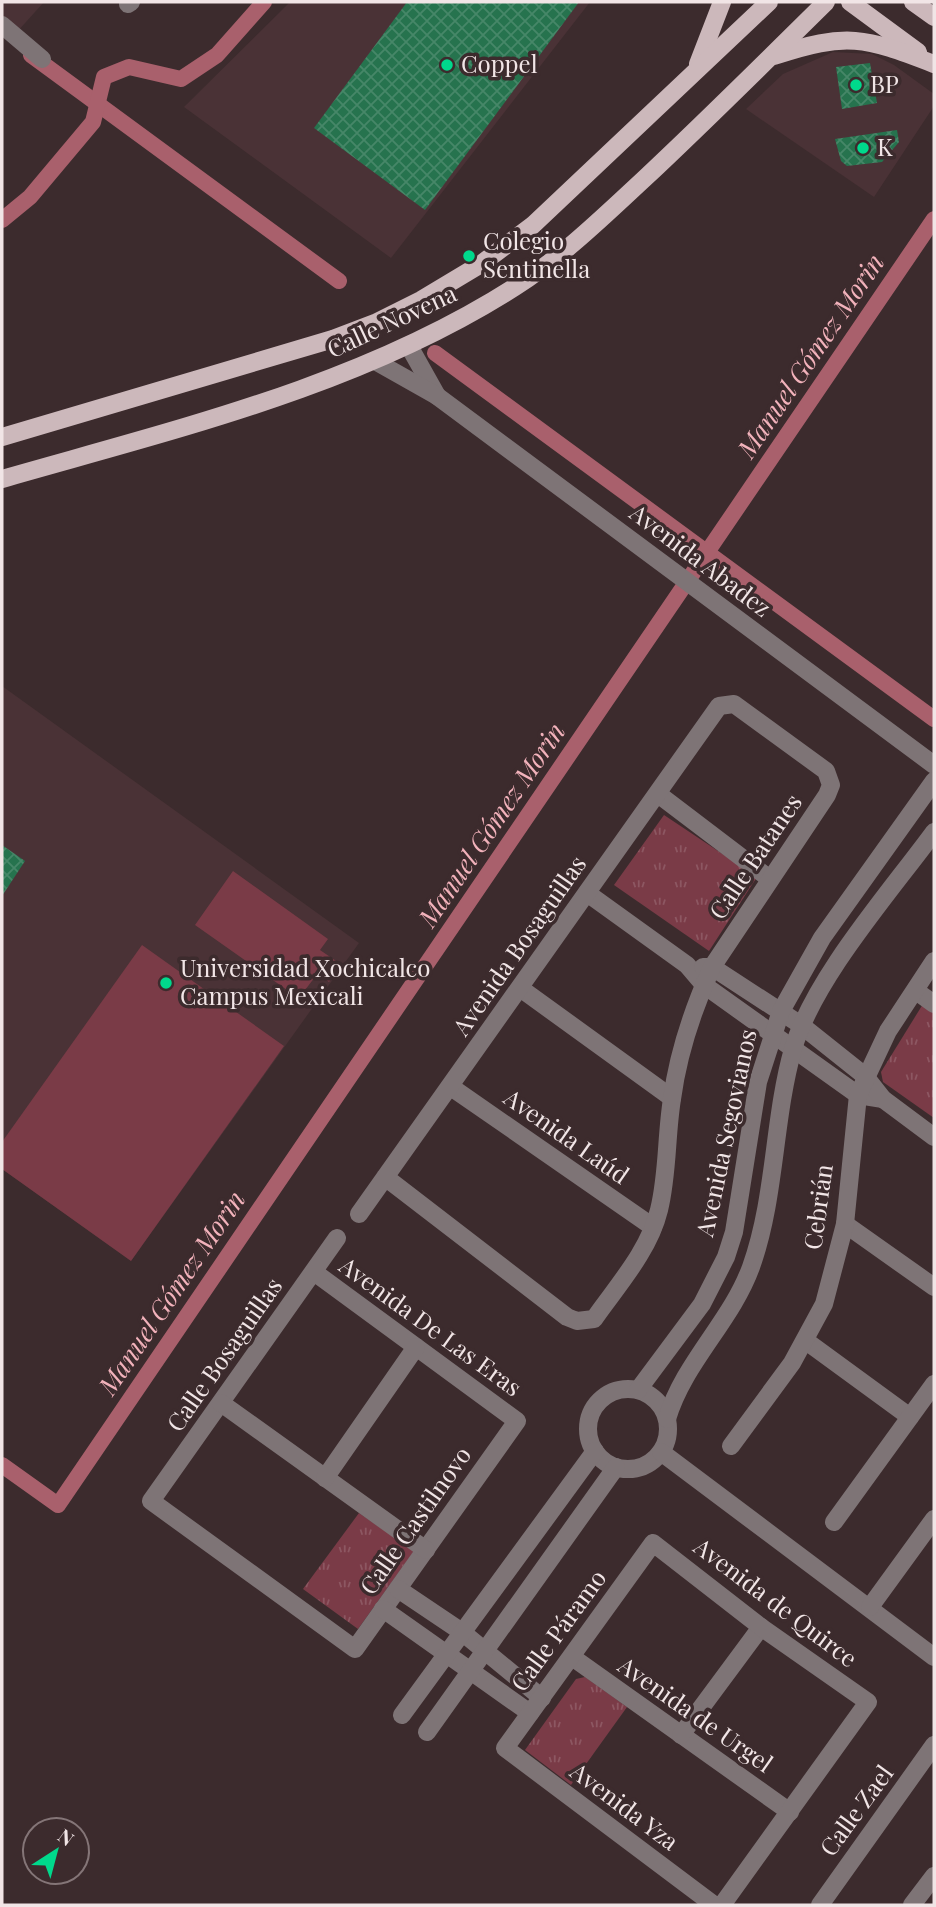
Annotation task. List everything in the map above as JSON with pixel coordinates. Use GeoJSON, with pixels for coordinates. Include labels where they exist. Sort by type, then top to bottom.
{"type":"FeatureCollection","features":[{"type":"Feature","properties":{"kind":"main road"},"geometry":{"type":"LineString","coordinates":[[694,73],[722,2]]}},
{"type":"Feature","properties":{"kind":"main road","name":"Calle Novena"},"geometry":{"type":"LineString","coordinates":[[2,437],[332,339],[375,323],[421,300],[481,264],[533,225],[769,2]]}},
{"type":"Feature","properties":{"kind":"main road","name":"Calle Novena"},"geometry":{"type":"LineString","coordinates":[[2,479],[290,393],[409,346],[517,286],[591,229],[826,2]]}},
{"type":"Feature","properties":{"kind":"main road"},"geometry":{"type":"LineString","coordinates":[[850,2],[934,64]]}},
{"type":"Feature","properties":{"kind":"main road"},"geometry":{"type":"LineString","coordinates":[[914,2],[934,17]]}},
{"type":"Feature","properties":{"kind":"main road"},"geometry":{"type":"LineString","coordinates":[[771,57],[832,39],[863,40],[934,64]]}},
{"type":"Feature","properties":{"kind":"street"},"geometry":{"type":"LineString","coordinates":[[2,25],[42,59]]}},
{"type":"Feature","properties":{"kind":"street","name":"Avenida Abadez"},"geometry":{"type":"LineString","coordinates":[[409,346],[437,396]]}},
{"type":"Feature","properties":{"kind":"street","name":"Avenida Abadez"},"geometry":{"type":"LineString","coordinates":[[375,360],[437,396],[934,765]]}},
{"type":"Feature","properties":{"kind":"street","name":"Avenida Bosaguillas"},"geometry":{"type":"LineString","coordinates":[[359,1214],[719,706],[734,704],[826,771]]}},
{"type":"Feature","properties":{"kind":"street","name":"Calle Batanes"},"geometry":{"type":"LineString","coordinates":[[385,1177],[567,1317],[577,1321],[594,1319],[649,1240],[661,1197],[672,1098],[685,1042],[704,985],[712,967],[827,795],[831,785],[826,771]]}},
{"type":"Feature","properties":{"kind":"street","name":"Avenida Segovianos"},"geometry":{"type":"LineString","coordinates":[[638,1390],[702,1304],[726,1257],[734,1231],[758,1082],[780,1011],[816,947],[932,790]]}},
{"type":"Feature","properties":{"kind":"street"},"geometry":{"type":"LineString","coordinates":[[658,794],[770,878]]}},
{"type":"Feature","properties":{"kind":"street"},"geometry":{"type":"LineString","coordinates":[[906,822],[932,836]]}},
{"type":"Feature","properties":{"kind":"street","name":"Avenida Segovianos"},"geometry":{"type":"LineString","coordinates":[[667,1419],[683,1379],[732,1307],[751,1269],[760,1239],[782,1096],[801,1025],[823,985],[932,836]]}},
{"type":"Feature","properties":{"kind":"street"},"geometry":{"type":"LineString","coordinates":[[587,894],[687,965],[704,985],[858,1095],[883,1099]]}},
{"type":"Feature","properties":{"kind":"street","name":"Cebrián"},"geometry":{"type":"LineString","coordinates":[[731,1446],[806,1341],[824,1304],[845,1224],[858,1095],[888,1031],[934,961]]}},
{"type":"Feature","properties":{"kind":"street"},"geometry":{"type":"LineString","coordinates":[[687,965],[712,967],[801,1025],[866,1076],[883,1099],[934,1137]]}},
{"type":"Feature","properties":{"kind":"street"},"geometry":{"type":"LineString","coordinates":[[520,988],[672,1098]]}},
{"type":"Feature","properties":{"kind":"street"},"geometry":{"type":"LineString","coordinates":[[916,991],[934,1004]]}},
{"type":"Feature","properties":{"kind":"street","name":"Avenida Laúd"},"geometry":{"type":"LineString","coordinates":[[451,1087],[653,1227]]}},
{"type":"Feature","properties":{"kind":"street"},"geometry":{"type":"LineString","coordinates":[[845,1224],[934,1287]]}},
{"type":"Feature","properties":{"kind":"street","name":"Calle Bosaguillas"},"geometry":{"type":"LineString","coordinates":[[337,1238],[151,1501],[355,1649]]}},
{"type":"Feature","properties":{"kind":"street","name":"Avenida De Las Eras"},"geometry":{"type":"LineString","coordinates":[[314,1272],[517,1421]]}},
{"type":"Feature","properties":{"kind":"street"},"geometry":{"type":"LineString","coordinates":[[806,1341],[910,1417]]}},
{"type":"Feature","properties":{"kind":"street"},"geometry":{"type":"LineString","coordinates":[[325,1478],[416,1347]]}},
{"type":"Feature","properties":{"kind":"street"},"geometry":{"type":"LineString","coordinates":[[834,1522],[934,1384]]}},
{"type":"Feature","properties":{"kind":"street"},"geometry":{"type":"LineString","coordinates":[[638,1390],[657,1400],[667,1419],[667,1442],[661,1452],[646,1465],[626,1469],[616,1467],[595,1451],[588,1428],[596,1405],[614,1391],[638,1390]]}},
{"type":"Feature","properties":{"kind":"street"},"geometry":{"type":"LineString","coordinates":[[221,1403],[426,1550]]}},
{"type":"Feature","properties":{"kind":"street","name":"Calle Castilnovo"},"geometry":{"type":"LineString","coordinates":[[355,1649],[517,1421]]}},
{"type":"Feature","properties":{"kind":"street"},"geometry":{"type":"LineString","coordinates":[[402,1716],[595,1451]]}},
{"type":"Feature","properties":{"kind":"street"},"geometry":{"type":"LineString","coordinates":[[661,1452],[934,1657]]}},
{"type":"Feature","properties":{"kind":"street"},"geometry":{"type":"LineString","coordinates":[[427,1732],[616,1467]]}},
{"type":"Feature","properties":{"kind":"street"},"geometry":{"type":"LineString","coordinates":[[870,1608],[934,1518]]}},
{"type":"Feature","properties":{"kind":"street","name":"Avenida de Quirce"},"geometry":{"type":"LineString","coordinates":[[653,1543],[761,1627],[868,1702],[790,1812]]}},
{"type":"Feature","properties":{"kind":"street","name":"Calle Páramo"},"geometry":{"type":"LineString","coordinates":[[505,1748],[653,1543]]}},
{"type":"Feature","properties":{"kind":"street"},"geometry":{"type":"LineString","coordinates":[[398,1588],[463,1632],[542,1698]]}},
{"type":"Feature","properties":{"kind":"street"},"geometry":{"type":"LineString","coordinates":[[383,1609],[530,1713]]}},
{"type":"Feature","properties":{"kind":"street"},"geometry":{"type":"LineString","coordinates":[[681,1735],[761,1627]]}},
{"type":"Feature","properties":{"kind":"street","name":"Avenida de Urgel"},"geometry":{"type":"LineString","coordinates":[[572,1657],[790,1812]]}},
{"type":"Feature","properties":{"kind":"street","name":"Calle Zael"},"geometry":{"type":"LineString","coordinates":[[820,1905],[934,1745]]}},
{"type":"Feature","properties":{"kind":"street","name":"Avenida Yza"},"geometry":{"type":"LineString","coordinates":[[505,1748],[714,1905]]}},
{"type":"Feature","properties":{"kind":"street"},"geometry":{"type":"LineString","coordinates":[[722,1905],[790,1812]]}},
{"type":"Feature","properties":{"kind":"street"},"geometry":{"type":"LineString","coordinates":[[923,1900],[934,1875]]}},
{"type":"Feature","properties":{"kind":"shaded area"},"geometry":{"type":"Polygon","coordinates":[[[2,2],[44,2],[16,33],[2,21],[2,2]]]}},
{"type":"Feature","properties":{"kind":"shaded area"},"geometry":{"type":"Polygon","coordinates":[[[290,2],[590,2],[391,258],[184,107],[290,2]]]}},
{"type":"Feature","properties":{"kind":"shaded area"},"geometry":{"type":"Polygon","coordinates":[[[833,52],[872,54],[894,65],[934,94],[934,106],[874,197],[746,109],[783,74],[833,52]]]}},
{"type":"Feature","properties":{"kind":"shaded area","name":"Universidad Xochicalco Campus Mexicali"},"geometry":{"type":"Polygon","coordinates":[[[2,686],[359,943],[131,1261],[2,1169],[2,686]]]}},
{"type":"Feature","properties":{"kind":"green space"},"geometry":{"type":"Polygon","coordinates":[[[664,815],[757,877],[709,951],[614,885],[664,815]]]}},
{"type":"Feature","properties":{"kind":"green space"},"geometry":{"type":"Polygon","coordinates":[[[233,871],[328,939],[320,950],[342,965],[329,982],[318,973],[302,994],[290,986],[287,990],[195,925],[233,871]]]}},
{"type":"Feature","properties":{"kind":"green space"},"geometry":{"type":"Polygon","coordinates":[[[142,945],[284,1046],[131,1261],[2,1169],[2,1142],[142,945]]]}},
{"type":"Feature","properties":{"kind":"green space"},"geometry":{"type":"Polygon","coordinates":[[[923,1004],[934,1012],[934,1118],[883,1082],[881,1072],[923,1004]]]}},
{"type":"Feature","properties":{"kind":"green space"},"geometry":{"type":"Polygon","coordinates":[[[359,1513],[414,1551],[358,1629],[303,1589],[359,1513]]]}},
{"type":"Feature","properties":{"kind":"green space"},"geometry":{"type":"Polygon","coordinates":[[[585,1677],[627,1707],[571,1785],[525,1750],[576,1679],[585,1677]]]}},
{"type":"Feature","properties":{"kind":"building","name":"Coppel"},"geometry":{"type":"Polygon","coordinates":[[[407,2],[579,2],[425,210],[314,128],[407,2]]]}},
{"type":"Feature","properties":{"kind":"building","name":"BP"},"geometry":{"type":"Polygon","coordinates":[[[870,63],[877,103],[842,109],[836,67],[870,63]]]}},
{"type":"Feature","properties":{"kind":"building"},"geometry":{"type":"Polygon","coordinates":[[[897,130],[899,142],[882,162],[847,166],[841,161],[835,139],[897,130]]]}},
{"type":"Feature","properties":{"kind":"building"},"geometry":{"type":"Polygon","coordinates":[[[2,845],[25,861],[2,896],[2,845]]]}},
{"type":"Feature","properties":{"kind":"waterway"},"geometry":{"type":"LineString","coordinates":[[2,220],[30,197],[93,122],[104,77],[129,67],[181,79],[217,55],[264,2]]}},
{"type":"Feature","properties":{"kind":"waterway"},"geometry":{"type":"LineString","coordinates":[[31,55],[339,281]]}},
{"type":"Feature","properties":{"kind":"waterway","name":"Manuel Gómez Morin"},"geometry":{"type":"LineString","coordinates":[[2,1465],[58,1505],[934,219]]}},
{"type":"Feature","properties":{"kind":"waterway"},"geometry":{"type":"LineString","coordinates":[[435,353],[934,719]]}},
{"type":"Feature","properties":{"kind":"place","name":"Coppel"},"geometry":{"type":"Point","coordinates":[447,65]}},
{"type":"Feature","properties":{"kind":"place","name":"BP"},"geometry":{"type":"Point","coordinates":[856,85]}},
{"type":"Feature","properties":{"kind":"place","name":"K"},"geometry":{"type":"Point","coordinates":[863,148]}},
{"type":"Feature","properties":{"kind":"place","name":"Colegio Sentinella"},"geometry":{"type":"Point","coordinates":[469,256]}},
{"type":"Feature","properties":{"kind":"place","name":"Universidad Xochicalco Campus Mexicali"},"geometry":{"type":"Point","coordinates":[166,983]}}]}
